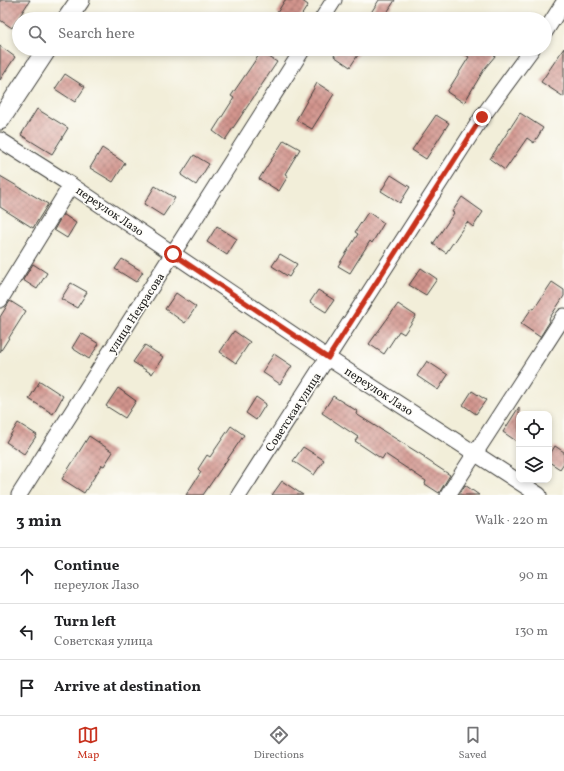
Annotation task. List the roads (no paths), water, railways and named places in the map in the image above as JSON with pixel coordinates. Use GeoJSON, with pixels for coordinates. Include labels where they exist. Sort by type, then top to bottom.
{"type":"FeatureCollection","features":[{"type":"Feature","properties":{"kind":"main road"},"geometry":{"type":"LineString","coordinates":[[72,12],[80,0]]}},
{"type":"Feature","properties":{"kind":"main road"},"geometry":{"type":"LineString","coordinates":[[0,120],[42,56]]}},
{"type":"Feature","properties":{"kind":"street"},"geometry":{"type":"LineString","coordinates":[[326,12],[334,0]]}},
{"type":"Feature","properties":{"kind":"street"},"geometry":{"type":"LineString","coordinates":[[552,21],[564,2]]}},
{"type":"Feature","properties":{"kind":"street","name":"улица Некрасова"},"geometry":{"type":"LineString","coordinates":[[19,495],[299,56]]}},
{"type":"Feature","properties":{"kind":"street","name":"Советская улица"},"geometry":{"type":"LineString","coordinates":[[238,495],[328,358],[482,117],[527,56]]}},
{"type":"Feature","properties":{"kind":"street","name":"переулок Лазо"},"geometry":{"type":"LineString","coordinates":[[0,140],[72,186],[328,358],[539,495]]}},
{"type":"Feature","properties":{"kind":"street"},"geometry":{"type":"LineString","coordinates":[[0,300],[72,186]]}},
{"type":"Feature","properties":{"kind":"street"},"geometry":{"type":"LineString","coordinates":[[448,495],[564,316]]}}]}
